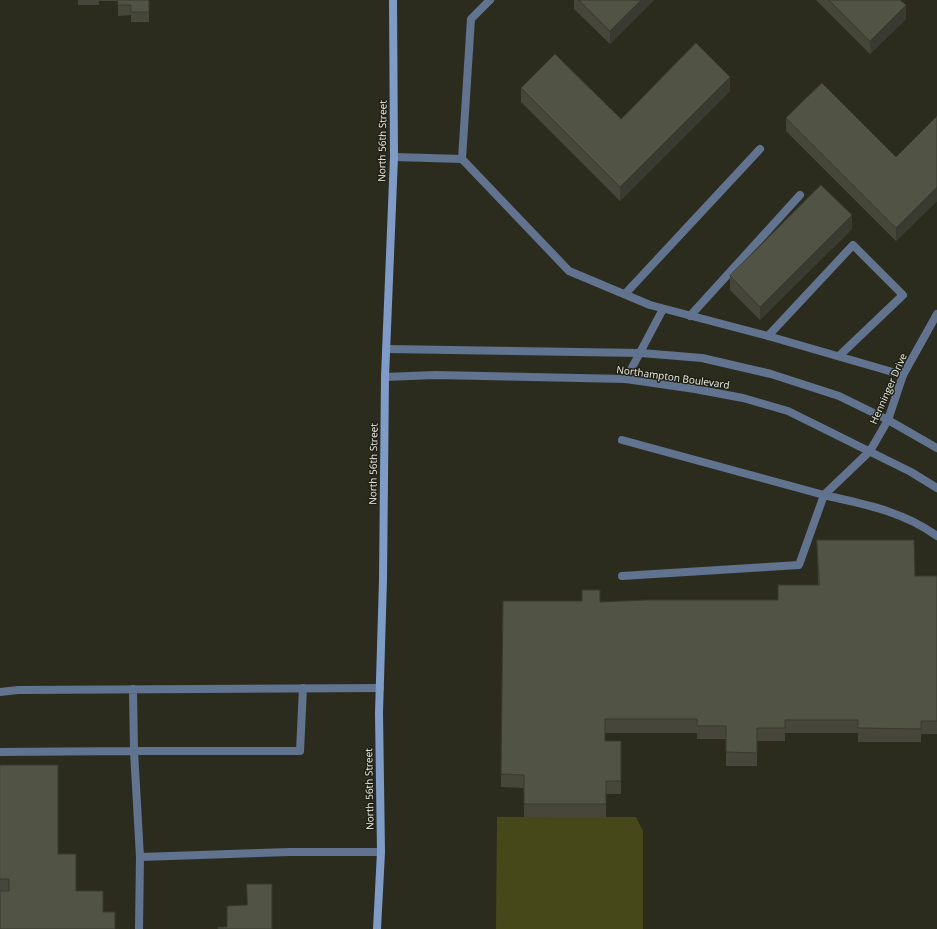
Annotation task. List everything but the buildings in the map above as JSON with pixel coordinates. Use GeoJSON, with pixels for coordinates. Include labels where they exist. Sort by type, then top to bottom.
{"type":"FeatureCollection","features":[{"type":"Feature","properties":{"kind":"street","name":"North 56th Street"},"geometry":{"type":"LineString","coordinates":[[377,929],[381,852],[380,688],[383,580],[385,377],[394,157],[393,0]]}},
{"type":"Feature","properties":{"kind":"street"},"geometry":{"type":"LineString","coordinates":[[462,159],[470,19],[490,0]]}},
{"type":"Feature","properties":{"kind":"street"},"geometry":{"type":"LineString","coordinates":[[625,294],[760,149]]}},
{"type":"Feature","properties":{"kind":"street"},"geometry":{"type":"LineString","coordinates":[[394,157],[462,159],[569,271],[663,308],[768,336],[903,375]]}},
{"type":"Feature","properties":{"kind":"street"},"geometry":{"type":"LineString","coordinates":[[690,316],[800,195]]}},
{"type":"Feature","properties":{"kind":"street"},"geometry":{"type":"LineString","coordinates":[[768,336],[853,245],[903,295],[839,356]]}},
{"type":"Feature","properties":{"kind":"street"},"geometry":{"type":"LineString","coordinates":[[626,379],[641,353],[663,308]]}},
{"type":"Feature","properties":{"kind":"street","name":"Henninger Drive"},"geometry":{"type":"LineString","coordinates":[[824,495],[870,451],[888,420],[903,375],[937,314]]}},
{"type":"Feature","properties":{"kind":"street","name":"Northampton Boulevard"},"geometry":{"type":"LineString","coordinates":[[387,349],[641,353],[702,358],[771,374],[839,396],[888,420],[937,448]]}},
{"type":"Feature","properties":{"kind":"street","name":"Northampton Boulevard"},"geometry":{"type":"LineString","coordinates":[[385,377],[435,375],[626,379],[702,390],[743,398],[788,411],[911,472],[937,488]]}},
{"type":"Feature","properties":{"kind":"street"},"geometry":{"type":"LineString","coordinates":[[622,440],[824,495],[883,508],[927,528],[937,536]]}},
{"type":"Feature","properties":{"kind":"street"},"geometry":{"type":"LineString","coordinates":[[622,576],[798,565],[824,495]]}},
{"type":"Feature","properties":{"kind":"street"},"geometry":{"type":"LineString","coordinates":[[0,752],[300,751],[303,688]]}},
{"type":"Feature","properties":{"kind":"street"},"geometry":{"type":"LineString","coordinates":[[0,692],[18,690],[380,688]]}},
{"type":"Feature","properties":{"kind":"street"},"geometry":{"type":"LineString","coordinates":[[134,689],[134,751],[140,857],[139,929]]}},
{"type":"Feature","properties":{"kind":"street"},"geometry":{"type":"LineString","coordinates":[[140,857],[289,852],[381,852]]}},
{"type":"Feature","properties":{"kind":"shaded area"},"geometry":{"type":"Polygon","coordinates":[[[497,817],[636,817],[643,831],[643,929],[496,929],[497,817]]]}}]}
